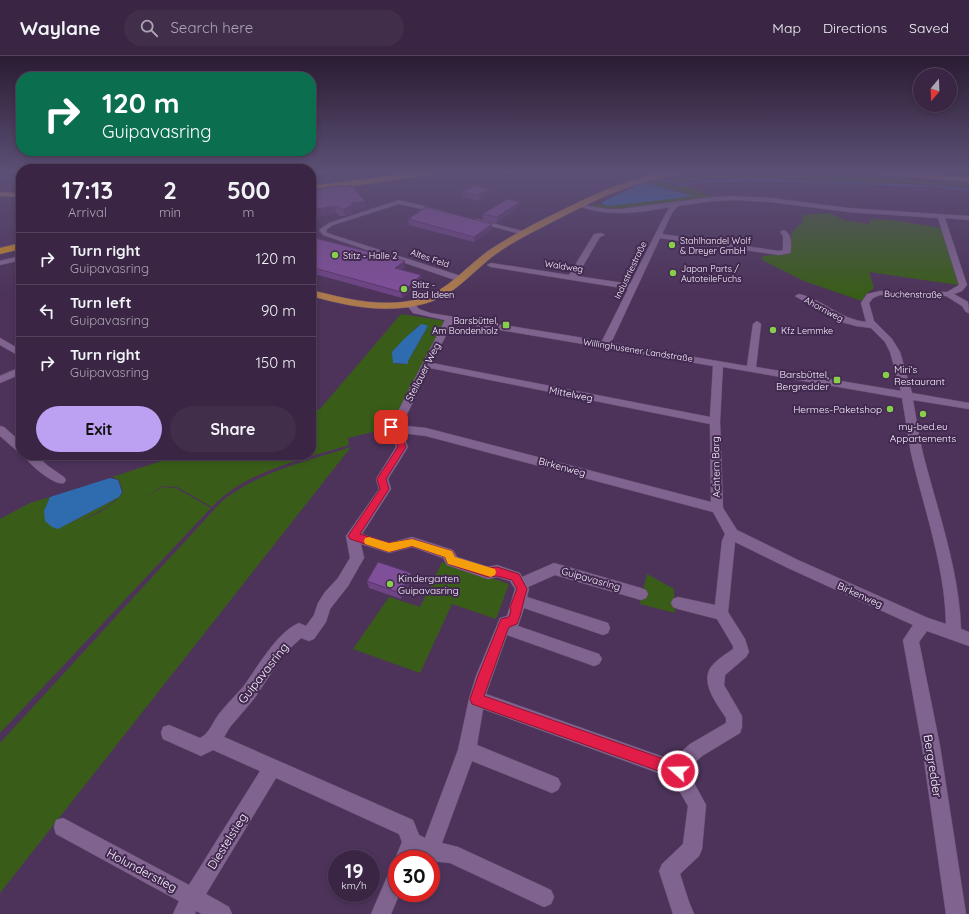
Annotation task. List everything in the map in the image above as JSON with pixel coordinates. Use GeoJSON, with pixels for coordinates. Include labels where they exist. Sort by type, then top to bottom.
{"type":"FeatureCollection","features":[{"type":"Feature","properties":{"kind":"highway"},"geometry":{"type":"LineString","coordinates":[[0,247],[16,243]]}},
{"type":"Feature","properties":{"kind":"highway"},"geometry":{"type":"LineString","coordinates":[[0,251],[16,247]]}},
{"type":"Feature","properties":{"kind":"main road"},"geometry":{"type":"LineString","coordinates":[[316,295],[368,305],[389,306],[410,304],[439,295],[461,279],[490,254],[524,232],[563,213]]}},
{"type":"Feature","properties":{"kind":"street","name":"Altes Feld"},"geometry":{"type":"LineString","coordinates":[[365,213],[334,223],[322,230],[325,234],[461,279]]}},
{"type":"Feature","properties":{"kind":"street","name":"Industriestraße"},"geometry":{"type":"LineString","coordinates":[[605,345],[669,213]]}},
{"type":"Feature","properties":{"kind":"street"},"geometry":{"type":"LineString","coordinates":[[894,213],[969,218]]}},
{"type":"Feature","properties":{"kind":"street"},"geometry":{"type":"LineString","coordinates":[[941,216],[963,285],[959,289],[948,294]]}},
{"type":"Feature","properties":{"kind":"street"},"geometry":{"type":"LineString","coordinates":[[470,219],[524,232]]}},
{"type":"Feature","properties":{"kind":"street"},"geometry":{"type":"LineString","coordinates":[[658,236],[779,253],[787,251],[787,236],[784,232]]}},
{"type":"Feature","properties":{"kind":"street"},"geometry":{"type":"LineString","coordinates":[[572,277],[597,236],[601,235]]}},
{"type":"Feature","properties":{"kind":"street"},"geometry":{"type":"LineString","coordinates":[[0,263],[16,259]]}},
{"type":"Feature","properties":{"kind":"street","name":"Waldweg"},"geometry":{"type":"LineString","coordinates":[[491,265],[633,287]]}},
{"type":"Feature","properties":{"kind":"street","name":"Buchenstraße"},"geometry":{"type":"LineString","coordinates":[[907,395],[894,352],[889,341],[872,325],[868,318],[865,303],[874,294],[889,292],[948,294]]}},
{"type":"Feature","properties":{"kind":"street"},"geometry":{"type":"LineString","coordinates":[[948,294],[965,304],[969,310]]}},
{"type":"Feature","properties":{"kind":"street","name":"Ahornweg"},"geometry":{"type":"LineString","coordinates":[[799,296],[812,301],[848,322],[872,325]]}},
{"type":"Feature","properties":{"kind":"street","name":"Willinghusener Landstraße"},"geometry":{"type":"LineString","coordinates":[[410,304],[416,311],[450,319],[969,406]]}},
{"type":"Feature","properties":{"kind":"street","name":"Stellauer Weg"},"geometry":{"type":"LineString","coordinates":[[400,430],[427,365],[450,319]]}},
{"type":"Feature","properties":{"kind":"street"},"geometry":{"type":"LineString","coordinates":[[751,369],[757,324]]}},
{"type":"Feature","properties":{"kind":"street"},"geometry":{"type":"LineString","coordinates":[[0,341],[16,351]]}},
{"type":"Feature","properties":{"kind":"street","name":"Achtern Barg"},"geometry":{"type":"LineString","coordinates":[[718,363],[715,422],[717,508],[732,534]]}},
{"type":"Feature","properties":{"kind":"street","name":"Mittelweg"},"geometry":{"type":"LineString","coordinates":[[427,365],[715,422]]}},
{"type":"Feature","properties":{"kind":"street"},"geometry":{"type":"LineString","coordinates":[[0,380],[16,372]]}},
{"type":"Feature","properties":{"kind":"street"},"geometry":{"type":"LineString","coordinates":[[907,395],[917,452],[938,534],[953,602],[954,633]]}},
{"type":"Feature","properties":{"kind":"street"},"geometry":{"type":"LineString","coordinates":[[0,430],[16,444]]}},
{"type":"Feature","properties":{"kind":"street"},"geometry":{"type":"LineString","coordinates":[[400,430],[402,447],[382,479],[385,489],[353,536],[389,548],[412,542],[448,554],[452,561],[488,573],[497,571],[515,577],[522,589],[513,621],[505,623],[484,676],[476,699],[468,750],[430,850]]}},
{"type":"Feature","properties":{"kind":"street","name":"Birkenweg"},"geometry":{"type":"LineString","coordinates":[[400,430],[430,433],[717,508]]}},
{"type":"Feature","properties":{"kind":"street"},"geometry":{"type":"LineString","coordinates":[[34,460],[60,480]]}},
{"type":"Feature","properties":{"kind":"street"},"geometry":{"type":"LineString","coordinates":[[684,914],[680,907],[669,871],[692,849],[697,805],[678,771],[679,765],[696,750],[734,727],[734,716],[716,687],[717,671],[741,652],[740,644],[721,613],[729,541],[732,534]]}},
{"type":"Feature","properties":{"kind":"street","name":"Birkenweg"},"geometry":{"type":"LineString","coordinates":[[732,534],[793,564],[924,623],[969,639]]}},
{"type":"Feature","properties":{"kind":"street","name":"Guipavasring"},"geometry":{"type":"LineString","coordinates":[[212,741],[224,721],[248,693],[278,650],[299,630],[309,634],[321,617],[323,607],[330,596],[343,582],[357,558],[353,536]]}},
{"type":"Feature","properties":{"kind":"street","name":"Guipavasring"},"geometry":{"type":"LineString","coordinates":[[520,584],[554,569],[641,594]]}},
{"type":"Feature","properties":{"kind":"street"},"geometry":{"type":"LineString","coordinates":[[518,600],[603,628]]}},
{"type":"Feature","properties":{"kind":"street"},"geometry":{"type":"LineString","coordinates":[[678,603],[721,613]]}},
{"type":"Feature","properties":{"kind":"street","name":"Bergredder"},"geometry":{"type":"LineString","coordinates":[[924,623],[911,640],[931,746],[956,914]]}},
{"type":"Feature","properties":{"kind":"street"},"geometry":{"type":"LineString","coordinates":[[503,627],[594,659]]}},
{"type":"Feature","properties":{"kind":"street"},"geometry":{"type":"LineString","coordinates":[[476,699],[678,771]]}},
{"type":"Feature","properties":{"kind":"street"},"geometry":{"type":"LineString","coordinates":[[169,733],[201,747],[212,741],[310,783],[406,827],[412,842],[428,850]]}},
{"type":"Feature","properties":{"kind":"street"},"geometry":{"type":"LineString","coordinates":[[468,750],[552,784]]}},
{"type":"Feature","properties":{"kind":"street","name":"Diestelstieg"},"geometry":{"type":"LineString","coordinates":[[183,914],[272,768]]}},
{"type":"Feature","properties":{"kind":"street","name":"Holunderstieg"},"geometry":{"type":"LineString","coordinates":[[63,827],[222,914]]}},
{"type":"Feature","properties":{"kind":"street"},"geometry":{"type":"LineString","coordinates":[[409,850],[412,842]]}},
{"type":"Feature","properties":{"kind":"street"},"geometry":{"type":"LineString","coordinates":[[440,852],[452,854],[544,897]]}},
{"type":"Feature","properties":{"kind":"street"},"geometry":{"type":"LineString","coordinates":[[381,914],[388,898]]}},
{"type":"Feature","properties":{"kind":"green space"},"geometry":{"type":"Polygon","coordinates":[[[829,213],[844,220],[870,224],[870,219],[892,220],[942,228],[958,285],[869,272],[874,288],[866,294],[862,301],[804,281],[762,260],[762,256],[789,254],[792,232],[802,222],[803,215],[829,213]]]}},
{"type":"Feature","properties":{"kind":"green space"},"geometry":{"type":"Polygon","coordinates":[[[401,314],[445,321],[392,422],[381,430],[348,438],[349,445],[316,455],[316,410],[320,409],[401,314]],[[418,326],[392,352],[396,364],[408,364],[408,361],[428,327],[418,326]]]}},
{"type":"Feature","properties":{"kind":"green space"},"geometry":{"type":"Polygon","coordinates":[[[351,447],[0,893],[0,743],[222,501],[251,482],[284,468],[310,460],[316,460],[316,458],[351,447]]]}},
{"type":"Feature","properties":{"kind":"green space"},"geometry":{"type":"Polygon","coordinates":[[[165,460],[298,460],[258,475],[241,484],[212,507],[177,487],[162,486],[140,501],[162,487],[176,488],[211,508],[0,733],[0,519],[30,503],[50,497],[44,511],[70,523],[119,497],[123,492],[119,480],[112,477],[165,460]],[[119,497],[108,506],[78,523],[97,514],[114,502],[119,497]]]}},
{"type":"Feature","properties":{"kind":"green space"},"geometry":{"type":"Polygon","coordinates":[[[442,562],[509,584],[496,619],[452,604],[420,673],[353,649],[389,597],[420,607],[442,562]]]}},
{"type":"Feature","properties":{"kind":"green space"},"geometry":{"type":"Polygon","coordinates":[[[647,574],[674,589],[675,613],[640,604],[647,574]]]}},
{"type":"Feature","properties":{"kind":"water"},"geometry":{"type":"Polygon","coordinates":[[[423,324],[428,326],[408,361],[408,364],[393,363],[392,352],[404,339],[423,324]]]}},
{"type":"Feature","properties":{"kind":"water"},"geometry":{"type":"Polygon","coordinates":[[[110,478],[118,480],[122,492],[119,497],[58,529],[52,527],[45,521],[44,511],[50,497],[110,478]]]}},
{"type":"Feature","properties":{"kind":"building"},"geometry":{"type":"Polygon","coordinates":[[[417,213],[449,213],[492,224],[474,237],[408,219],[417,213]]]}},
{"type":"Feature","properties":{"kind":"building"},"geometry":{"type":"Polygon","coordinates":[[[485,213],[503,213],[497,217],[483,214],[485,213]]]}},
{"type":"Feature","properties":{"kind":"building","name":"Stitz - Halle 2"},"geometry":{"type":"Polygon","coordinates":[[[316,238],[405,261],[395,268],[421,275],[401,292],[316,268],[316,238]]]}},
{"type":"Feature","properties":{"kind":"building","name":"Kindergarten Guipavasring"},"geometry":{"type":"Polygon","coordinates":[[[378,562],[411,573],[400,593],[367,581],[378,562]]]}},
{"type":"Feature","properties":{"kind":"slow traffic"},"geometry":{"type":"LineString","coordinates":[[369,541],[389,548],[412,542],[448,554],[452,561],[488,573],[491,572]]}},
{"type":"Feature","properties":{"kind":"place","name":"Stahlhandel Wolf & Dreyer GmbH"},"geometry":{"type":"Point","coordinates":[672,245]}},
{"type":"Feature","properties":{"kind":"place","name":"Stitz - Halle 2"},"geometry":{"type":"Point","coordinates":[335,255]}},
{"type":"Feature","properties":{"kind":"place","name":"Japan Parts / AutoteileFuchs"},"geometry":{"type":"Point","coordinates":[673,273]}},
{"type":"Feature","properties":{"kind":"place","name":"Stitz - Bad Ideen"},"geometry":{"type":"Point","coordinates":[404,289]}},
{"type":"Feature","properties":{"kind":"place","name":"Barsbüttel, Am Bondenholz"},"geometry":{"type":"Point","coordinates":[506,325]}},
{"type":"Feature","properties":{"kind":"place","name":"Kfz Lemmke"},"geometry":{"type":"Point","coordinates":[773,330]}},
{"type":"Feature","properties":{"kind":"place","name":"Miri‘s Restaurant"},"geometry":{"type":"Point","coordinates":[886,375]}},
{"type":"Feature","properties":{"kind":"place","name":"Barsbüttel, Bergredder"},"geometry":{"type":"Point","coordinates":[837,380]}},
{"type":"Feature","properties":{"kind":"place","name":"Hermes-Paketshop"},"geometry":{"type":"Point","coordinates":[890,409]}},
{"type":"Feature","properties":{"kind":"place","name":"my-bed.eu Appartements"},"geometry":{"type":"Point","coordinates":[923,414]}},
{"type":"Feature","properties":{"kind":"place","name":"Kindergarten Guipavasring"},"geometry":{"type":"Point","coordinates":[390,584]}},
{"type":"Feature","properties":{"kind":"route"},"geometry":{"type":"LineString","coordinates":[[391,427],[389,433],[393,436],[398,436],[402,447],[382,479],[385,489],[353,536],[389,548],[412,542],[448,554],[452,561],[488,573],[497,571],[515,577],[522,589],[513,621],[505,623],[503,627],[476,699],[678,771]]}}]}
